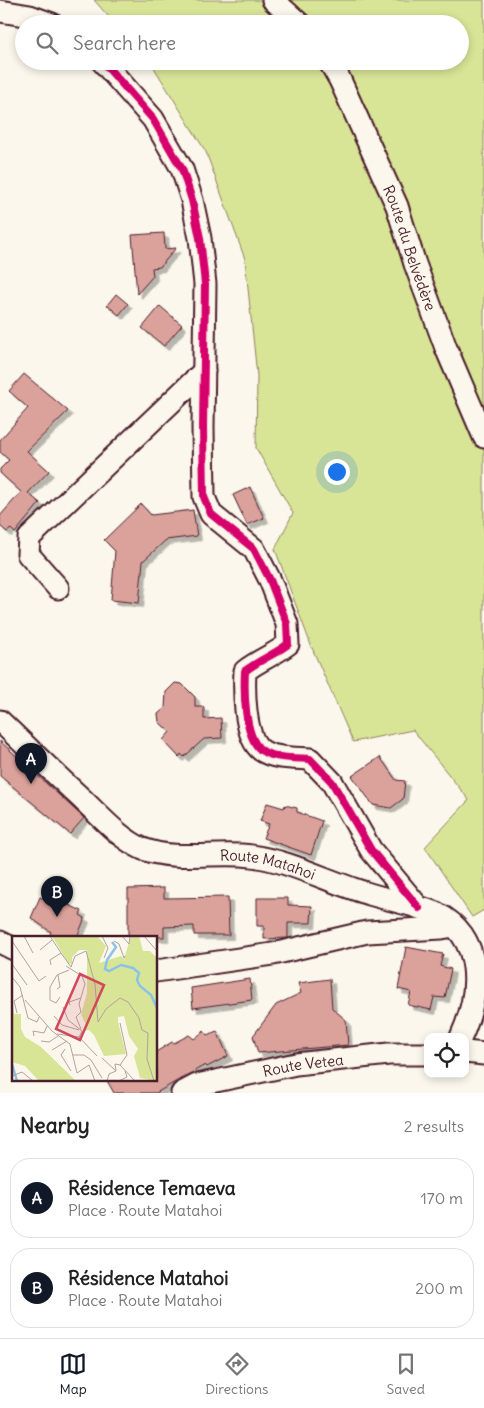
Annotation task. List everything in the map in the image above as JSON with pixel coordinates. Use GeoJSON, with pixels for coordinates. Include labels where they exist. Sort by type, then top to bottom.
{"type":"FeatureCollection","features":[{"type":"Feature","properties":{"kind":"street"},"geometry":{"type":"LineString","coordinates":[[273,0],[290,15]]}},
{"type":"Feature","properties":{"kind":"street"},"geometry":{"type":"LineString","coordinates":[[0,11],[24,15]]}},
{"type":"Feature","properties":{"kind":"street"},"geometry":{"type":"LineString","coordinates":[[110,70],[152,119],[182,169],[200,238],[205,284],[204,497],[211,514],[254,549],[270,580],[287,624],[288,644],[276,654],[259,659],[245,671],[244,692],[250,734],[260,750],[282,757],[310,759],[332,782],[371,850],[419,908]]}},
{"type":"Feature","properties":{"kind":"street","name":"Route du Belvédère"},"geometry":{"type":"LineString","coordinates":[[334,70],[397,206],[415,264],[446,348],[484,436]]}},
{"type":"Feature","properties":{"kind":"street"},"geometry":{"type":"LineString","coordinates":[[58,588],[28,554],[29,538],[204,371]]}},
{"type":"Feature","properties":{"kind":"street","name":"Route Matahoi"},"geometry":{"type":"LineString","coordinates":[[0,720],[106,822],[135,845],[145,850],[164,854],[253,856],[364,893],[437,914],[454,926],[472,945],[477,960],[478,976],[470,1012],[462,1033]]}},
{"type":"Feature","properties":{"kind":"street"},"geometry":{"type":"LineString","coordinates":[[158,971],[273,954],[367,932],[454,926]]}},
{"type":"Feature","properties":{"kind":"street"},"geometry":{"type":"LineString","coordinates":[[0,942],[12,948]]}},
{"type":"Feature","properties":{"kind":"street"},"geometry":{"type":"LineString","coordinates":[[469,1052],[484,1054]]}},
{"type":"Feature","properties":{"kind":"street","name":"Route Vetea"},"geometry":{"type":"LineString","coordinates":[[182,1093],[197,1085],[296,1064],[389,1054],[424,1054]]}},
{"type":"Feature","properties":{"kind":"green space"},"geometry":{"type":"Polygon","coordinates":[[[94,0],[484,0],[484,910],[472,917],[425,847],[469,800],[413,730],[353,742],[312,648],[275,549],[293,513],[256,448],[257,376],[245,259],[206,152],[156,70],[469,70],[469,15],[107,15],[94,0]]]}},
{"type":"Feature","properties":{"kind":"building"},"geometry":{"type":"Polygon","coordinates":[[[164,233],[165,249],[176,248],[160,267],[152,268],[153,276],[137,294],[132,235],[164,233]]]}},
{"type":"Feature","properties":{"kind":"building"},"geometry":{"type":"Polygon","coordinates":[[[116,294],[128,304],[119,315],[107,305],[116,294]]]}},
{"type":"Feature","properties":{"kind":"building"},"geometry":{"type":"Polygon","coordinates":[[[160,306],[182,325],[164,346],[142,328],[160,306]]]}},
{"type":"Feature","properties":{"kind":"building"},"geometry":{"type":"Polygon","coordinates":[[[24,374],[68,411],[27,451],[49,471],[28,493],[40,503],[15,533],[11,529],[7,532],[0,526],[0,516],[21,492],[0,473],[0,469],[9,460],[0,452],[0,440],[28,408],[9,391],[24,374]]]}},
{"type":"Feature","properties":{"kind":"building"},"geometry":{"type":"Polygon","coordinates":[[[250,487],[264,518],[247,525],[233,495],[250,487]]]}},
{"type":"Feature","properties":{"kind":"building"},"geometry":{"type":"Polygon","coordinates":[[[141,504],[151,515],[193,510],[197,536],[166,540],[143,561],[139,603],[111,600],[115,551],[104,540],[141,504]]]}},
{"type":"Feature","properties":{"kind":"building"},"geometry":{"type":"Polygon","coordinates":[[[175,683],[182,684],[195,697],[195,707],[204,707],[204,719],[221,718],[222,738],[204,739],[184,757],[181,754],[179,757],[163,740],[170,732],[159,722],[158,714],[165,708],[166,692],[175,683]]]}},
{"type":"Feature","properties":{"kind":"building"},"geometry":{"type":"Polygon","coordinates":[[[0,741],[84,818],[70,834],[0,776],[0,741]]]}},
{"type":"Feature","properties":{"kind":"building"},"geometry":{"type":"Polygon","coordinates":[[[380,757],[396,780],[405,781],[403,799],[391,808],[373,805],[352,776],[380,757]]]}},
{"type":"Feature","properties":{"kind":"building"},"geometry":{"type":"Polygon","coordinates":[[[267,803],[284,808],[285,805],[297,808],[297,812],[322,821],[311,855],[263,838],[269,824],[260,821],[267,803]]]}},
{"type":"Feature","properties":{"kind":"building"},"geometry":{"type":"Polygon","coordinates":[[[164,888],[164,898],[228,897],[229,935],[194,935],[194,926],[164,927],[164,937],[128,936],[128,889],[164,888]]]}},
{"type":"Feature","properties":{"kind":"building"},"geometry":{"type":"Polygon","coordinates":[[[40,897],[60,905],[62,902],[82,911],[80,915],[85,918],[77,936],[49,936],[51,932],[31,918],[40,897]]]}},
{"type":"Feature","properties":{"kind":"building"},"geometry":{"type":"Polygon","coordinates":[[[257,898],[288,898],[288,905],[312,906],[311,923],[288,923],[288,938],[264,939],[264,926],[257,926],[257,898]]]}},
{"type":"Feature","properties":{"kind":"building"},"geometry":{"type":"Polygon","coordinates":[[[406,947],[443,954],[440,966],[451,969],[445,998],[434,997],[431,1010],[408,1005],[411,992],[398,989],[406,947]]]}},
{"type":"Feature","properties":{"kind":"building"},"geometry":{"type":"Polygon","coordinates":[[[250,979],[252,1000],[193,1008],[191,988],[250,979]]]}},
{"type":"Feature","properties":{"kind":"building"},"geometry":{"type":"Polygon","coordinates":[[[330,979],[332,1008],[346,1020],[348,1045],[258,1053],[253,1036],[276,1005],[301,993],[298,983],[330,979]]]}},
{"type":"Feature","properties":{"kind":"building"},"geometry":{"type":"Polygon","coordinates":[[[204,1031],[207,1035],[217,1031],[228,1056],[207,1067],[205,1065],[156,1093],[114,1093],[107,1080],[158,1080],[158,1051],[189,1035],[194,1039],[204,1031]]]}},
{"type":"Feature","properties":{"kind":"cycle path"},"geometry":{"type":"LineString","coordinates":[[110,70],[153,119],[182,169],[192,200],[200,238],[205,284],[204,497],[211,514],[254,549],[270,580],[287,624],[288,644],[245,671],[246,713],[251,735],[255,744],[266,753],[285,758],[310,759],[332,782],[371,850],[419,908]]}},
{"type":"Feature","properties":{"kind":"place","name":"Résidence Temaeva"},"geometry":{"type":"Point","coordinates":[31,784]}},
{"type":"Feature","properties":{"kind":"place","name":"Résidence Matahoi"},"geometry":{"type":"Point","coordinates":[57,917]}}]}
